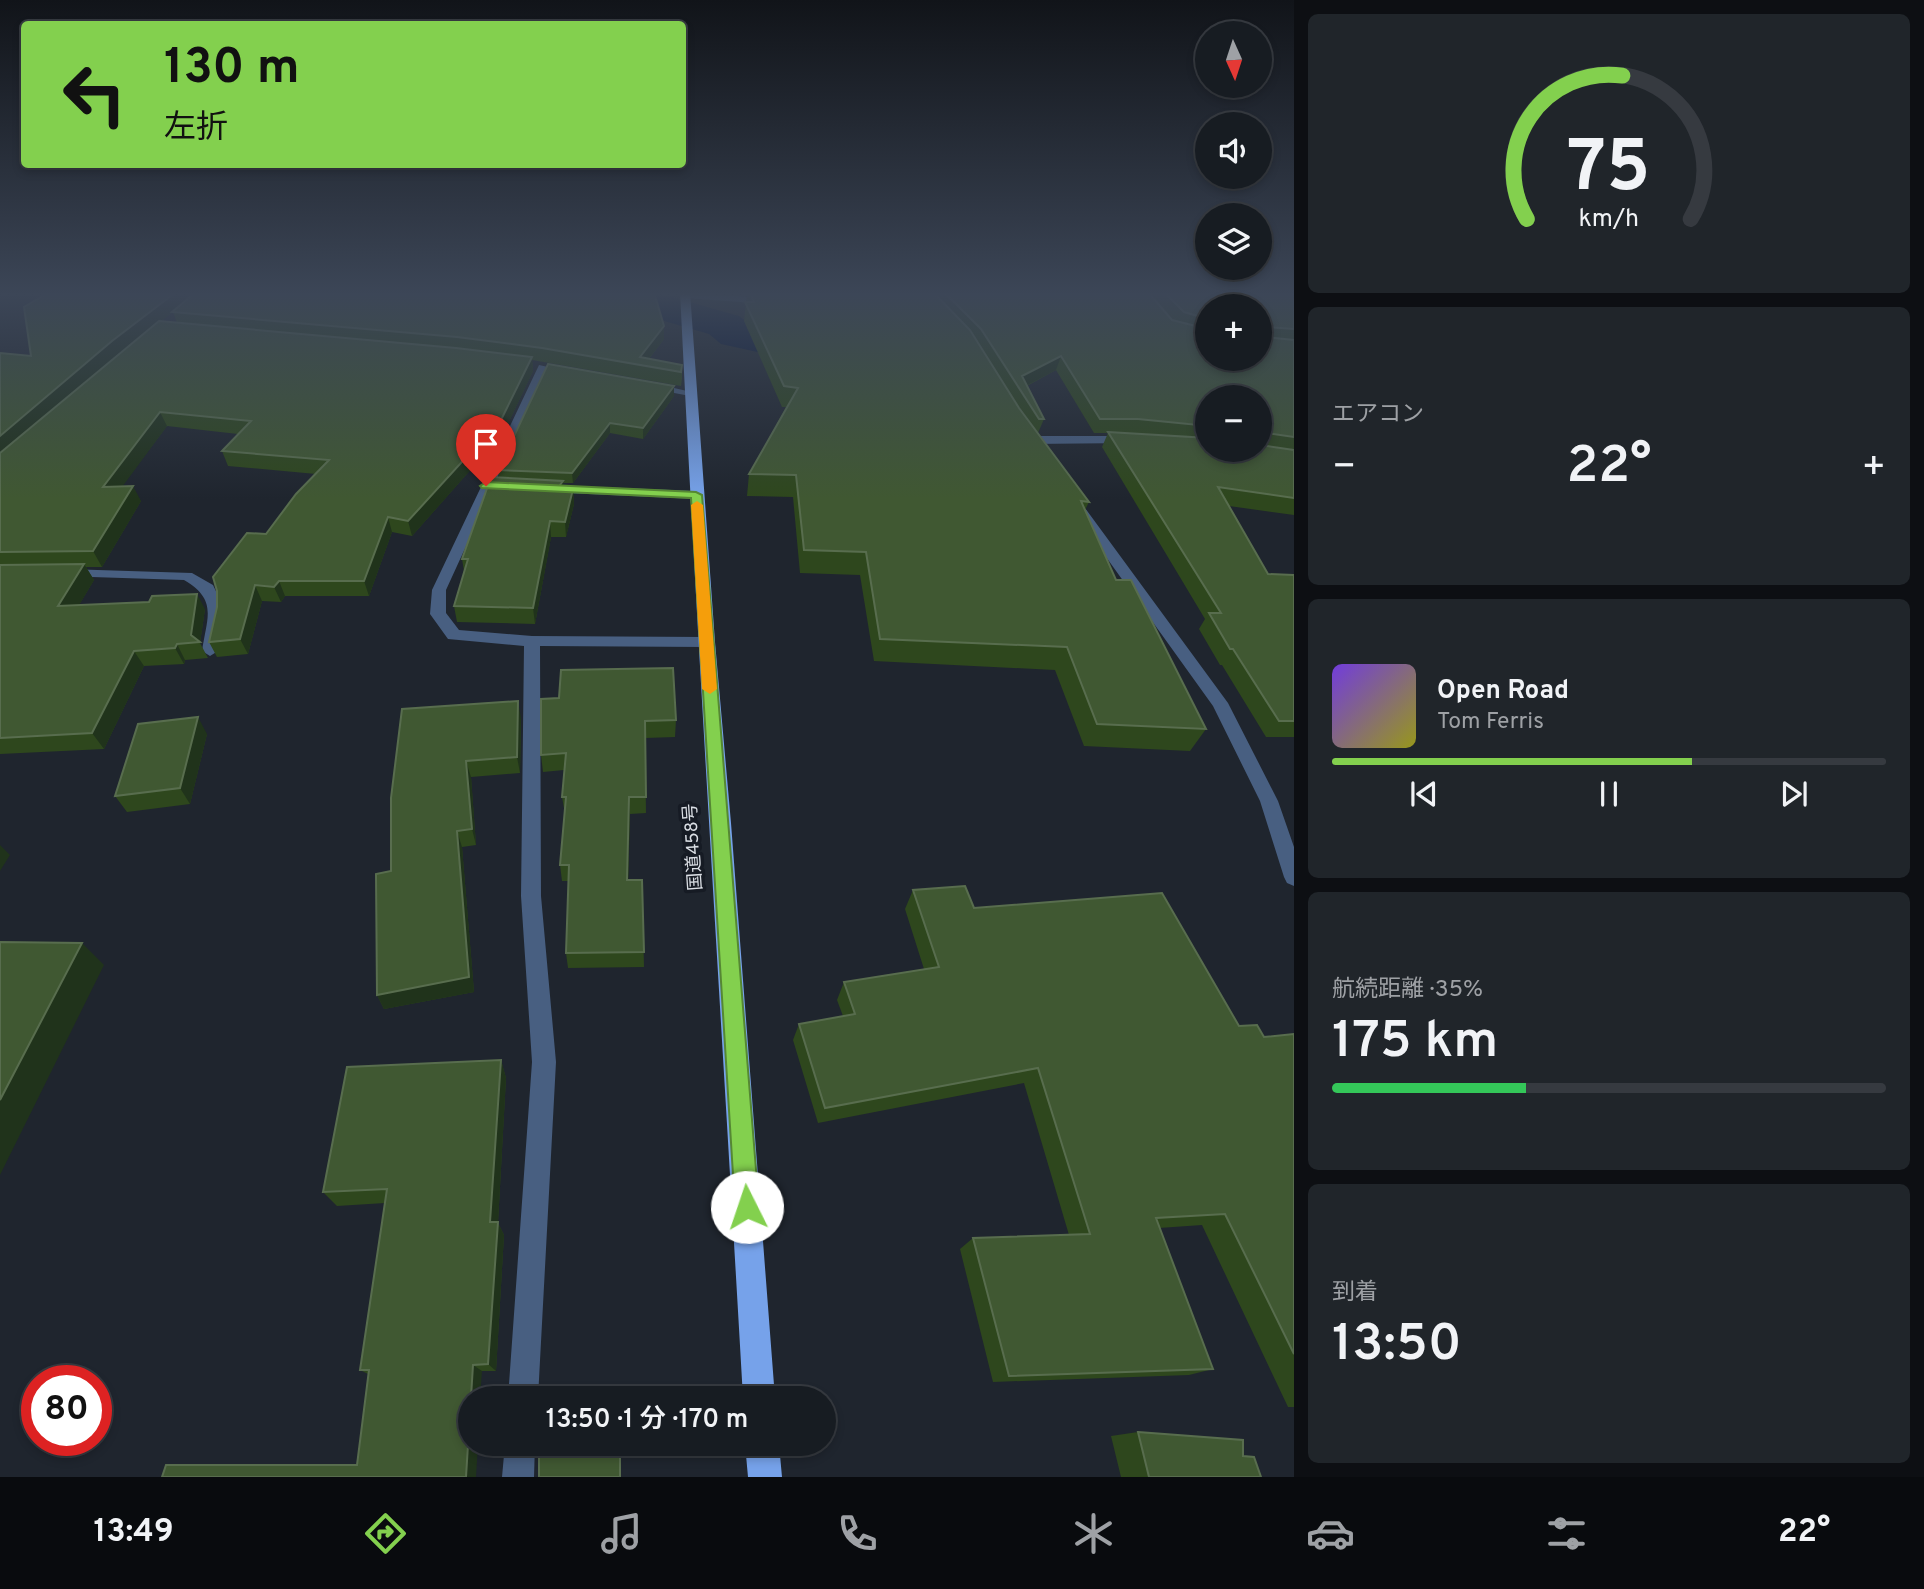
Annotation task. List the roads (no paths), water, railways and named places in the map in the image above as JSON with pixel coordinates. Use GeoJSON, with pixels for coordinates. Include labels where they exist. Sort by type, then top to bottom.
{"type":"FeatureCollection","features":[{"type":"Feature","properties":{"kind":"highway","name":"国道458号"},"geometry":{"type":"LineString","coordinates":[[688,361],[759,1386]]}},
{"type":"Feature","properties":{"kind":"highway"},"geometry":{"type":"LineString","coordinates":[[763,1456],[765,1477]]}},
{"type":"Feature","properties":{"kind":"street"},"geometry":{"type":"LineString","coordinates":[[544,367],[493,486],[439,590],[438,614],[454,635],[532,640],[706,642]]}},
{"type":"Feature","properties":{"kind":"street"},"geometry":{"type":"LineString","coordinates":[[636,384],[690,393]]}},
{"type":"Feature","properties":{"kind":"street"},"geometry":{"type":"LineString","coordinates":[[1029,440],[1142,441]]}},
{"type":"Feature","properties":{"kind":"street"},"geometry":{"type":"LineString","coordinates":[[539,488],[696,495]]}},
{"type":"Feature","properties":{"kind":"street"},"geometry":{"type":"LineString","coordinates":[[1069,495],[1220,703],[1269,801],[1294,877]]}},
{"type":"Feature","properties":{"kind":"street"},"geometry":{"type":"LineString","coordinates":[[54,573],[108,572],[187,576],[208,588],[216,608],[210,651]]}},
{"type":"Feature","properties":{"kind":"street"},"geometry":{"type":"LineString","coordinates":[[524,1386],[544,1062],[531,896],[532,640]]}},
{"type":"Feature","properties":{"kind":"street"},"geometry":{"type":"LineString","coordinates":[[518,1477],[519,1456]]}}]}
